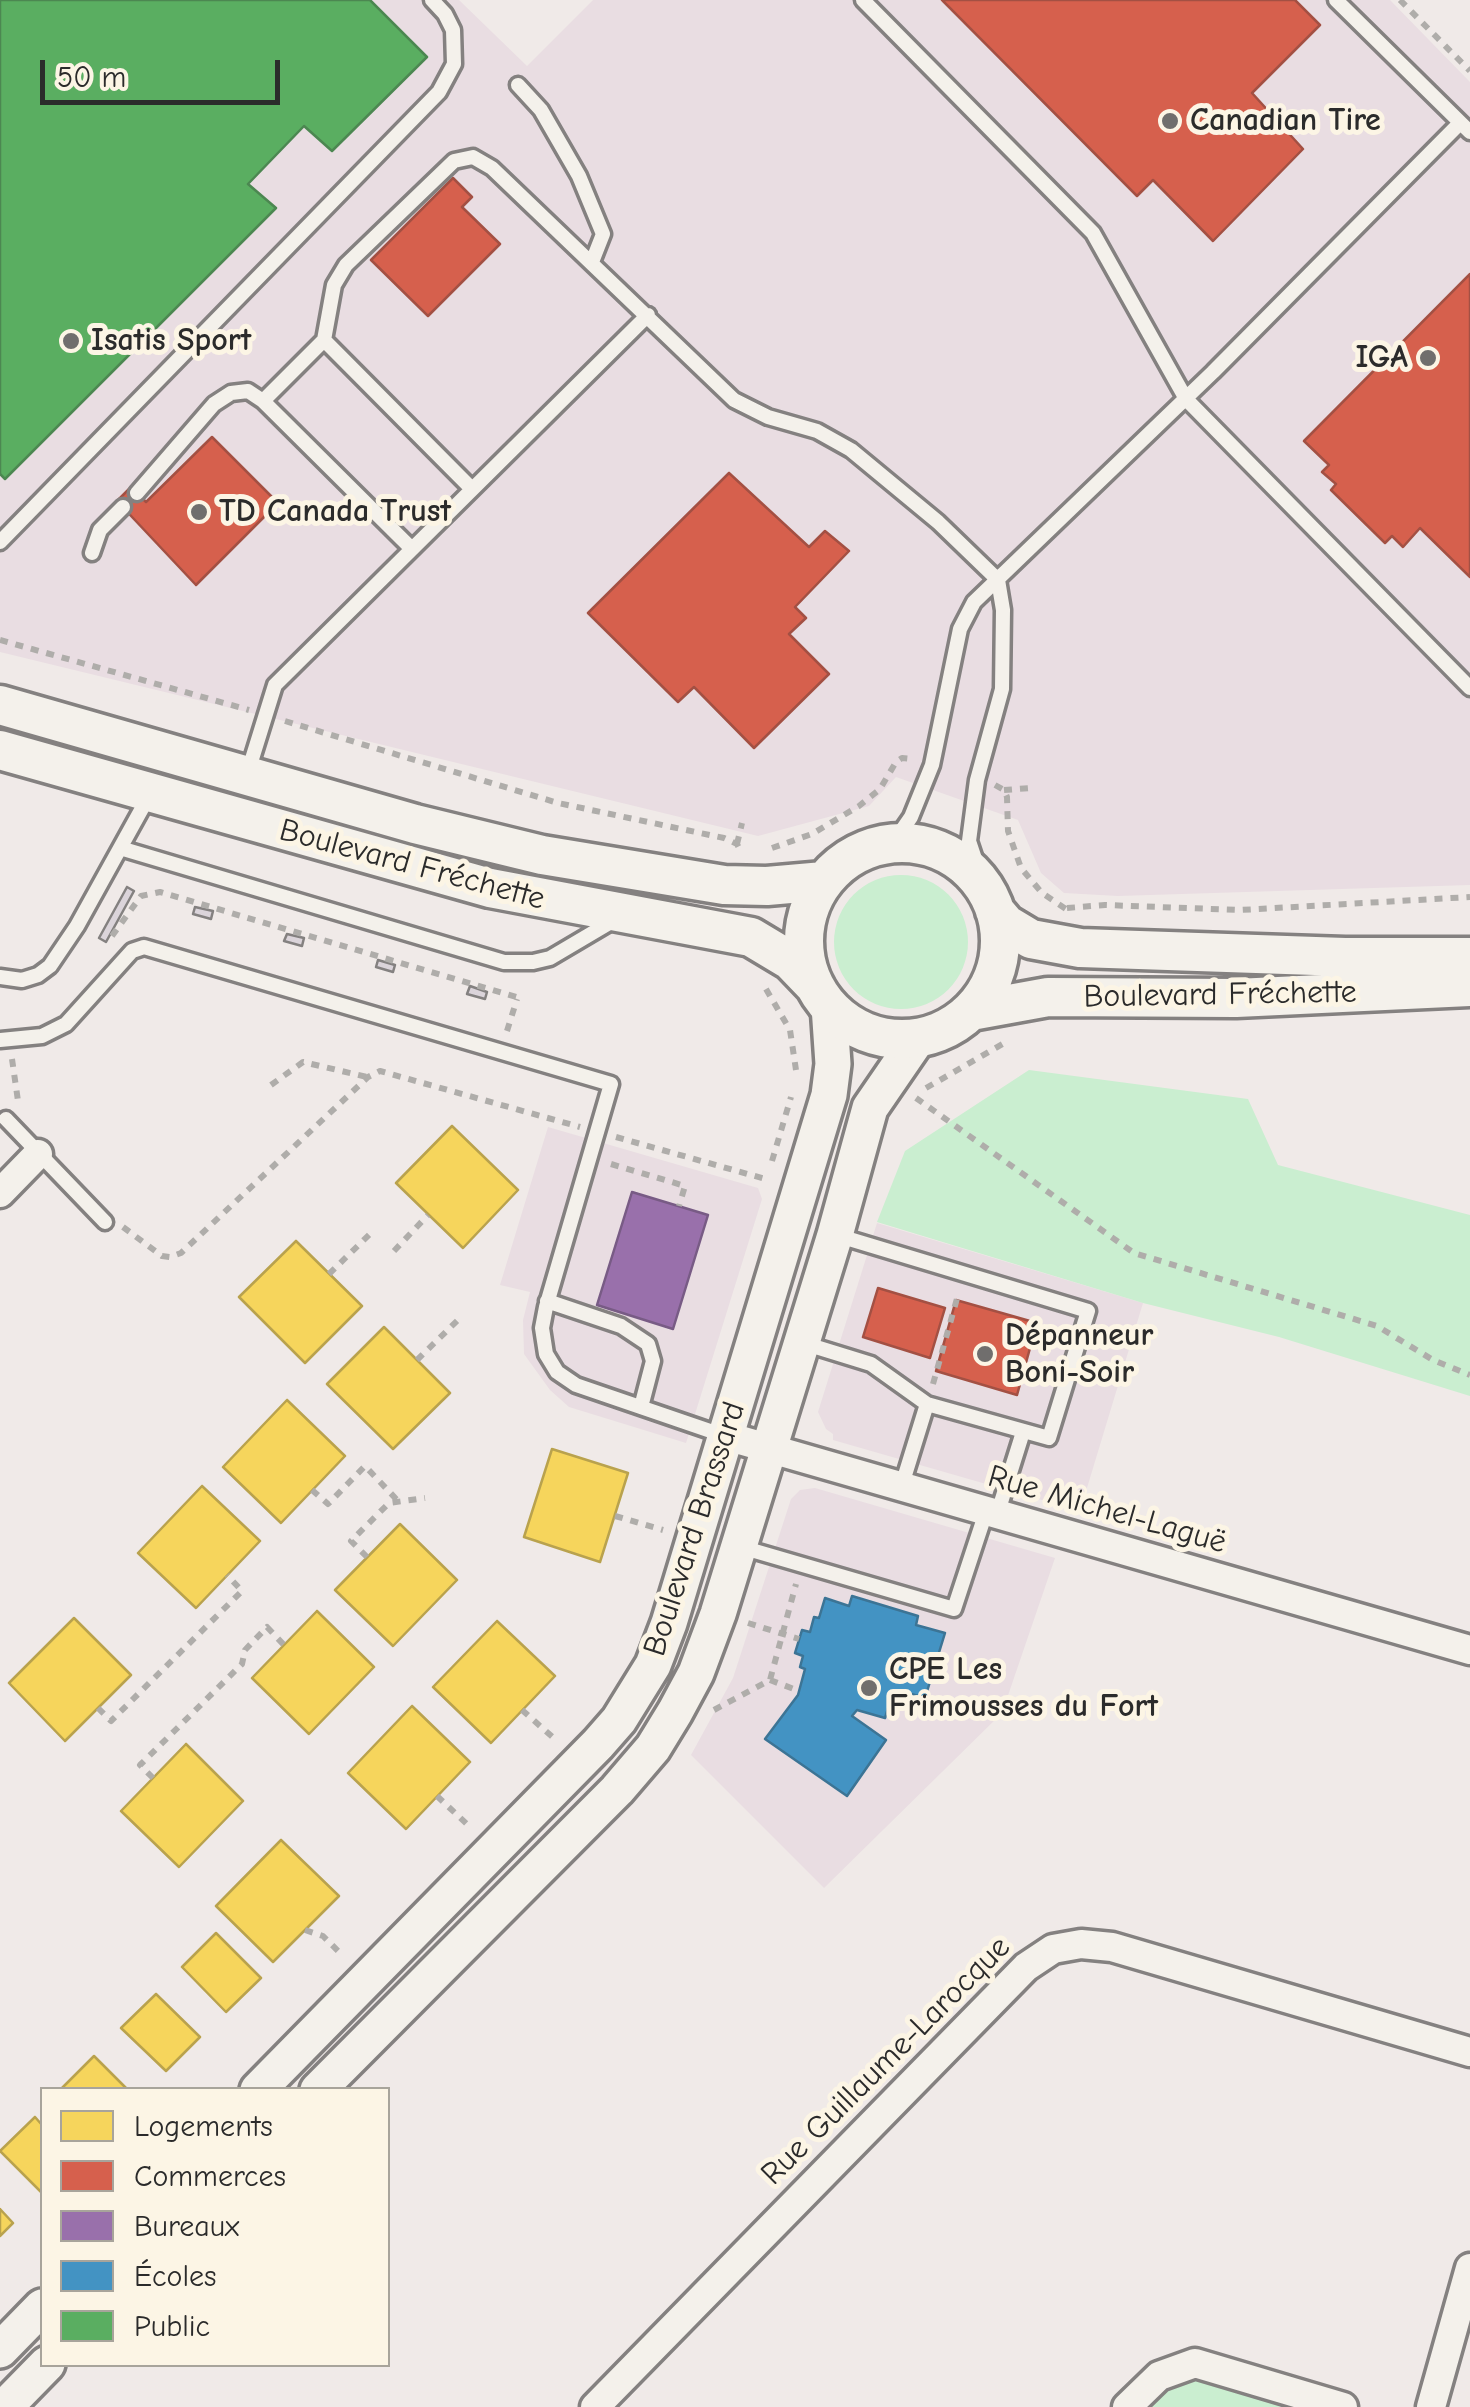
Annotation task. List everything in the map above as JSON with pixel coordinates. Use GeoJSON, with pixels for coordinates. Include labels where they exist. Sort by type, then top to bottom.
{"type":"FeatureCollection","features":[{"type":"Feature","properties":{"kind":"main road","name":"Boulevard Fréchette"},"geometry":{"type":"LineString","coordinates":[[0,705],[430,828],[606,868],[745,886],[824,880]]}},
{"type":"Feature","properties":{"kind":"main road","name":"Boulevard Fréchette"},"geometry":{"type":"LineString","coordinates":[[0,750],[436,874],[539,899],[751,937],[791,961],[822,996]]}},
{"type":"Feature","properties":{"kind":"main road"},"geometry":{"type":"LineString","coordinates":[[893,844],[935,849],[952,857],[990,900],[1000,934],[998,958],[983,996],[956,1023],[918,1038],[888,1038],[847,1022],[822,996],[807,967],[804,933],[813,899],[824,880],[867,849],[893,844]]}},
{"type":"Feature","properties":{"kind":"main road","name":"Boulevard Fréchette"},"geometry":{"type":"LineString","coordinates":[[990,900],[1006,924],[1031,939],[1080,948],[1470,957]]}},
{"type":"Feature","properties":{"kind":"main road","name":"Boulevard Fréchette"},"geometry":{"type":"LineString","coordinates":[[971,1010],[1048,997],[1236,998],[1470,987]]}},
{"type":"Feature","properties":{"kind":"street","name":"Boulevard Brassard"},"geometry":{"type":"LineString","coordinates":[[261,2087],[620,1720],[637,1694],[662,1644],[829,1096],[833,1064],[822,996]]}},
{"type":"Feature","properties":{"kind":"street","name":"Boulevard Brassard"},"geometry":{"type":"LineString","coordinates":[[321,2087],[616,1790],[653,1748],[683,1698],[706,1647],[739,1546],[870,1108],[918,1038]]}},
{"type":"Feature","properties":{"kind":"street"},"geometry":{"type":"LineString","coordinates":[[0,1193],[38,1154]]}},
{"type":"Feature","properties":{"kind":"street","name":"Rue Michel-Laguë"},"geometry":{"type":"LineString","coordinates":[[726,1436],[1470,1650]]}},
{"type":"Feature","properties":{"kind":"street","name":"Rue Guillaume-Larocque"},"geometry":{"type":"LineString","coordinates":[[595,2407],[1026,1967],[1053,1949],[1081,1944],[1112,1947],[1470,2052]]}},
{"type":"Feature","properties":{"kind":"street"},"geometry":{"type":"LineString","coordinates":[[1431,2407],[1470,2268]]}},
{"type":"Feature","properties":{"kind":"street"},"geometry":{"type":"LineString","coordinates":[[0,2350],[40,2309]]}},
{"type":"Feature","properties":{"kind":"street"},"geometry":{"type":"LineString","coordinates":[[1127,2407],[1159,2376],[1195,2362],[1343,2407]]}},
{"type":"Feature","properties":{"kind":"street"},"geometry":{"type":"LineString","coordinates":[[5,2407],[44,2367]]}},
{"type":"Feature","properties":{"kind":"lane"},"geometry":{"type":"LineString","coordinates":[[0,542],[439,92],[454,64],[453,30],[432,0]]}},
{"type":"Feature","properties":{"kind":"lane"},"geometry":{"type":"LineString","coordinates":[[862,0],[1094,233],[1186,399],[1470,688]]}},
{"type":"Feature","properties":{"kind":"lane"},"geometry":{"type":"LineString","coordinates":[[893,844],[911,817],[932,765],[960,629],[974,602],[1465,128],[1336,0]]}},
{"type":"Feature","properties":{"kind":"lane"},"geometry":{"type":"LineString","coordinates":[[518,85],[541,110],[585,191],[603,234],[592,262]]}},
{"type":"Feature","properties":{"kind":"lane"},"geometry":{"type":"LineString","coordinates":[[263,401],[324,340],[334,285],[346,265],[454,162],[473,157],[492,168],[734,400],[758,414],[817,431],[852,450],[938,522],[998,580],[1003,610],[1002,689],[976,780],[968,841],[990,900]]}},
{"type":"Feature","properties":{"kind":"lane"},"geometry":{"type":"LineString","coordinates":[[246,776],[276,685],[648,315]]}},
{"type":"Feature","properties":{"kind":"lane"},"geometry":{"type":"LineString","coordinates":[[324,340],[472,489]]}},
{"type":"Feature","properties":{"kind":"lane"},"geometry":{"type":"LineString","coordinates":[[137,493],[214,404],[231,393],[248,391],[263,401],[412,549]]}},
{"type":"Feature","properties":{"kind":"lane"},"geometry":{"type":"LineString","coordinates":[[92,553],[100,530],[123,507]]}},
{"type":"Feature","properties":{"kind":"lane"},"geometry":{"type":"LineString","coordinates":[[0,977],[22,980],[38,976],[50,966],[150,794]]}},
{"type":"Feature","properties":{"kind":"lane"},"geometry":{"type":"LineString","coordinates":[[120,848],[504,962],[550,958],[623,914]]}},
{"type":"Feature","properties":{"kind":"lane"},"geometry":{"type":"LineString","coordinates":[[0,1040],[42,1036],[66,1024],[132,951],[144,947],[611,1084],[547,1302],[542,1328],[546,1354],[557,1372],[589,1390],[726,1436]]}},
{"type":"Feature","properties":{"kind":"lane"},"geometry":{"type":"LineString","coordinates":[[6,1118],[105,1222]]}},
{"type":"Feature","properties":{"kind":"lane"},"geometry":{"type":"LineString","coordinates":[[802,1343],[871,1364],[927,1404],[1049,1438],[1088,1311],[835,1235]]}},
{"type":"Feature","properties":{"kind":"lane"},"geometry":{"type":"LineString","coordinates":[[547,1302],[621,1326],[648,1344],[653,1361],[641,1407]]}},
{"type":"Feature","properties":{"kind":"lane"},"geometry":{"type":"LineString","coordinates":[[902,1488],[927,1404]]}},
{"type":"Feature","properties":{"kind":"lane"},"geometry":{"type":"LineString","coordinates":[[739,1546],[954,1609],[1024,1432]]}},
{"type":"Feature","properties":{"kind":"path"},"geometry":{"type":"LineString","coordinates":[[1400,0],[1470,71]]}},
{"type":"Feature","properties":{"kind":"path"},"geometry":{"type":"LineString","coordinates":[[0,640],[243,709]]}},
{"type":"Feature","properties":{"kind":"path"},"geometry":{"type":"LineString","coordinates":[[287,721],[558,803],[700,832],[737,851],[792,842],[828,826],[869,798],[902,758],[919,760]]}},
{"type":"Feature","properties":{"kind":"path"},"geometry":{"type":"LineString","coordinates":[[991,783],[1004,790],[1030,788]]}},
{"type":"Feature","properties":{"kind":"path"},"geometry":{"type":"LineString","coordinates":[[1004,790],[1008,831],[1021,868],[1042,892],[1079,919]]}},
{"type":"Feature","properties":{"kind":"path"},"geometry":{"type":"LineString","coordinates":[[737,851],[742,823]]}},
{"type":"Feature","properties":{"kind":"path"},"geometry":{"type":"LineString","coordinates":[[1065,908],[1105,905],[1240,910],[1470,897]]}},
{"type":"Feature","properties":{"kind":"path"},"geometry":{"type":"LineString","coordinates":[[760,982],[790,1030],[796,1076]]}},
{"type":"Feature","properties":{"kind":"path"},"geometry":{"type":"LineString","coordinates":[[501,1052],[518,999]]}},
{"type":"Feature","properties":{"kind":"path"},"geometry":{"type":"LineString","coordinates":[[1018,1038],[963,1064],[916,1098],[1134,1253],[1377,1326],[1433,1360],[1470,1375]]}},
{"type":"Feature","properties":{"kind":"path"},"geometry":{"type":"LineString","coordinates":[[12,1059],[19,1107]]}},
{"type":"Feature","properties":{"kind":"path"},"geometry":{"type":"LineString","coordinates":[[271,1086],[303,1062],[368,1077]]}},
{"type":"Feature","properties":{"kind":"path"},"geometry":{"type":"LineString","coordinates":[[105,1222],[132,1232],[162,1256],[176,1256],[368,1077],[384,1072],[575,1125]]}},
{"type":"Feature","properties":{"kind":"path"},"geometry":{"type":"LineString","coordinates":[[614,1136],[769,1180]]}},
{"type":"Feature","properties":{"kind":"path"},"geometry":{"type":"LineString","coordinates":[[605,1162],[686,1186],[679,1206]]}},
{"type":"Feature","properties":{"kind":"path"},"geometry":{"type":"LineString","coordinates":[[394,1251],[428,1215]]}},
{"type":"Feature","properties":{"kind":"path"},"geometry":{"type":"LineString","coordinates":[[330,1274],[374,1230]]}},
{"type":"Feature","properties":{"kind":"path"},"geometry":{"type":"LineString","coordinates":[[936,1372],[956,1300]]}},
{"type":"Feature","properties":{"kind":"path"},"geometry":{"type":"LineString","coordinates":[[417,1360],[461,1317]]}},
{"type":"Feature","properties":{"kind":"path"},"geometry":{"type":"LineString","coordinates":[[312,1490],[328,1504],[364,1466],[398,1501]]}},
{"type":"Feature","properties":{"kind":"path"},"geometry":{"type":"LineString","coordinates":[[367,1557],[351,1541],[389,1502],[425,1498]]}},
{"type":"Feature","properties":{"kind":"path"},"geometry":{"type":"LineString","coordinates":[[615,1516],[662,1530]]}},
{"type":"Feature","properties":{"kind":"path"},"geometry":{"type":"LineString","coordinates":[[98,1708],[112,1720],[242,1592],[227,1576]]}},
{"type":"Feature","properties":{"kind":"path"},"geometry":{"type":"LineString","coordinates":[[713,1710],[770,1680],[798,1579]]}},
{"type":"Feature","properties":{"kind":"path"},"geometry":{"type":"LineString","coordinates":[[748,1623],[799,1639]]}},
{"type":"Feature","properties":{"kind":"path"},"geometry":{"type":"LineString","coordinates":[[153,1778],[140,1765],[242,1664],[245,1650],[267,1627],[284,1645]]}},
{"type":"Feature","properties":{"kind":"path"},"geometry":{"type":"LineString","coordinates":[[770,1680],[799,1691]]}},
{"type":"Feature","properties":{"kind":"path"},"geometry":{"type":"LineString","coordinates":[[522,1710],[556,1740]]}},
{"type":"Feature","properties":{"kind":"path"},"geometry":{"type":"LineString","coordinates":[[438,1796],[470,1827]]}},
{"type":"Feature","properties":{"kind":"path"},"geometry":{"type":"LineString","coordinates":[[305,1930],[324,1936],[343,1956]]}},
{"type":"Feature","properties":{"kind":"shaded area"},"geometry":{"type":"Polygon","coordinates":[[[0,0],[459,0],[527,66],[593,0],[1390,0],[1470,82],[1470,885],[1118,896],[1064,893],[1041,873],[1018,820],[896,777],[869,806],[758,836],[0,652],[0,0]]]}},
{"type":"Feature","properties":{"kind":"shaded area"},"geometry":{"type":"Polygon","coordinates":[[[548,1127],[758,1188],[762,1199],[686,1443],[569,1407],[550,1390],[524,1354],[523,1320],[530,1292],[500,1285],[548,1127]]]}},
{"type":"Feature","properties":{"kind":"shaded area"},"geometry":{"type":"Polygon","coordinates":[[[877,1223],[1143,1303],[1080,1511],[833,1440],[818,1412],[877,1223]]]}},
{"type":"Feature","properties":{"kind":"shaded area","name":"CPE Les Frimousses du Fort"},"geometry":{"type":"Polygon","coordinates":[[[815,1488],[1055,1558],[1002,1713],[824,1888],[691,1755],[733,1678],[791,1499],[800,1490],[815,1488]]]}},
{"type":"Feature","properties":{"kind":"green space"},"geometry":{"type":"Polygon","coordinates":[[[901,875],[927,880],[948,895],[963,916],[968,942],[963,968],[948,989],[927,1004],[901,1009],[875,1004],[854,989],[839,968],[834,942],[839,916],[854,895],[875,880],[901,875]]]}},
{"type":"Feature","properties":{"kind":"green space"},"geometry":{"type":"Polygon","coordinates":[[[1029,1070],[1248,1099],[1278,1165],[1470,1215],[1470,1396],[877,1222],[905,1151],[1029,1070]]]}},
{"type":"Feature","properties":{"kind":"green space"},"geometry":{"type":"Polygon","coordinates":[[[1199,2365],[1325,2407],[1118,2407],[1199,2365]]]}},
{"type":"Feature","properties":{"kind":"building: Logements"},"geometry":{"type":"Polygon","coordinates":[[[452,1126],[518,1190],[463,1248],[396,1183],[452,1126]]]}},
{"type":"Feature","properties":{"kind":"building: Logements"},"geometry":{"type":"Polygon","coordinates":[[[296,1241],[362,1306],[305,1363],[239,1297],[296,1241]]]}},
{"type":"Feature","properties":{"kind":"building: Logements"},"geometry":{"type":"Polygon","coordinates":[[[384,1327],[450,1393],[393,1449],[327,1384],[384,1327]]]}},
{"type":"Feature","properties":{"kind":"building: Logements"},"geometry":{"type":"Polygon","coordinates":[[[287,1400],[345,1456],[281,1523],[223,1467],[287,1400]]]}},
{"type":"Feature","properties":{"kind":"building: Logements"},"geometry":{"type":"Polygon","coordinates":[[[552,1449],[628,1473],[600,1562],[524,1537],[552,1449]]]}},
{"type":"Feature","properties":{"kind":"building: Logements"},"geometry":{"type":"Polygon","coordinates":[[[202,1486],[260,1541],[196,1608],[138,1553],[202,1486]]]}},
{"type":"Feature","properties":{"kind":"building: Logements"},"geometry":{"type":"Polygon","coordinates":[[[400,1524],[457,1580],[393,1646],[335,1590],[400,1524]]]}},
{"type":"Feature","properties":{"kind":"building: Logements"},"geometry":{"type":"Polygon","coordinates":[[[317,1611],[374,1667],[309,1734],[252,1678],[317,1611]]]}},
{"type":"Feature","properties":{"kind":"building: Logements"},"geometry":{"type":"Polygon","coordinates":[[[74,1618],[131,1675],[65,1741],[9,1683],[74,1618]]]}},
{"type":"Feature","properties":{"kind":"building: Logements"},"geometry":{"type":"Polygon","coordinates":[[[497,1621],[555,1676],[491,1743],[433,1687],[497,1621]]]}},
{"type":"Feature","properties":{"kind":"building: Logements"},"geometry":{"type":"Polygon","coordinates":[[[412,1706],[470,1762],[406,1829],[348,1773],[412,1706]]]}},
{"type":"Feature","properties":{"kind":"building: Logements"},"geometry":{"type":"Polygon","coordinates":[[[186,1744],[243,1801],[179,1867],[121,1811],[186,1744]]]}},
{"type":"Feature","properties":{"kind":"building: Logements"},"geometry":{"type":"Polygon","coordinates":[[[281,1840],[339,1896],[273,1962],[216,1906],[281,1840]]]}},
{"type":"Feature","properties":{"kind":"building: Logements"},"geometry":{"type":"Polygon","coordinates":[[[216,1933],[261,1978],[226,2012],[182,1967],[216,1933]]]}},
{"type":"Feature","properties":{"kind":"building: Logements"},"geometry":{"type":"Polygon","coordinates":[[[156,1994],[200,2037],[166,2071],[121,2028],[156,1994]]]}},
{"type":"Feature","properties":{"kind":"building: Logements"},"geometry":{"type":"Polygon","coordinates":[[[94,2056],[125,2087],[63,2087],[94,2056]]]}},
{"type":"Feature","properties":{"kind":"building: Logements"},"geometry":{"type":"Polygon","coordinates":[[[35,2117],[40,2123],[40,2191],[0,2151],[35,2117]]]}},
{"type":"Feature","properties":{"kind":"building: Logements"},"geometry":{"type":"Polygon","coordinates":[[[0,2209],[13,2223],[0,2236],[0,2209]]]}},
{"type":"Feature","properties":{"kind":"building: Commerces","name":"Canadian Tire"},"geometry":{"type":"Polygon","coordinates":[[[942,0],[1295,0],[1320,25],[1252,93],[1303,149],[1213,241],[1153,180],[1137,196],[942,0]]]}},
{"type":"Feature","properties":{"kind":"building: Commerces"},"geometry":{"type":"Polygon","coordinates":[[[453,178],[472,197],[462,207],[500,244],[428,316],[371,260],[453,178]]]}},
{"type":"Feature","properties":{"kind":"building: Commerces","name":"IGA"},"geometry":{"type":"Polygon","coordinates":[[[1470,274],[1470,577],[1420,528],[1403,547],[1392,536],[1385,543],[1331,490],[1336,484],[1322,472],[1329,465],[1304,441],[1470,274]]]}},
{"type":"Feature","properties":{"kind":"building: Commerces","name":"TD Canada Trust"},"geometry":{"type":"Polygon","coordinates":[[[212,437],[278,503],[196,585],[117,501],[131,487],[146,502],[212,437]]]}},
{"type":"Feature","properties":{"kind":"building: Commerces"},"geometry":{"type":"Polygon","coordinates":[[[729,473],[809,547],[825,531],[849,551],[795,607],[806,618],[789,634],[829,674],[754,748],[694,687],[678,702],[588,613],[729,473]]]}},
{"type":"Feature","properties":{"kind":"building: Commerces"},"geometry":{"type":"Polygon","coordinates":[[[878,1288],[945,1308],[930,1358],[863,1337],[878,1288]]]}},
{"type":"Feature","properties":{"kind":"building: Commerces","name":"Dépanneur Boni-Soir"},"geometry":{"type":"Polygon","coordinates":[[[956,1300],[1037,1323],[1017,1395],[936,1371],[956,1300]]]}},
{"type":"Feature","properties":{"kind":"building: Bureaux"},"geometry":{"type":"Polygon","coordinates":[[[632,1192],[708,1215],[673,1329],[597,1305],[632,1192]]]}},
{"type":"Feature","properties":{"kind":"building: Écoles"},"geometry":{"type":"Polygon","coordinates":[[[852,1596],[918,1616],[916,1625],[945,1633],[925,1698],[901,1691],[898,1701],[891,1699],[885,1718],[857,1710],[852,1716],[886,1740],[847,1796],[765,1739],[798,1695],[805,1669],[800,1667],[803,1656],[795,1653],[802,1630],[810,1632],[825,1598],[849,1606],[852,1596]]]}},
{"type":"Feature","properties":{"kind":"building: Public","name":"Isatis Sport"},"geometry":{"type":"Polygon","coordinates":[[[0,0],[370,0],[427,57],[332,151],[304,126],[248,184],[276,208],[5,479],[0,474],[0,0]]]}},
{"type":"Feature","properties":{"kind":"building: Autres"},"geometry":{"type":"Polygon","coordinates":[[[127,887],[134,891],[106,942],[99,938],[127,887]]]}},
{"type":"Feature","properties":{"kind":"building: Autres"},"geometry":{"type":"Polygon","coordinates":[[[195,907],[213,911],[211,919],[193,914],[195,907]]]}},
{"type":"Feature","properties":{"kind":"building: Autres"},"geometry":{"type":"Polygon","coordinates":[[[287,934],[304,938],[302,946],[284,941],[287,934]]]}},
{"type":"Feature","properties":{"kind":"building: Autres"},"geometry":{"type":"Polygon","coordinates":[[[378,960],[395,965],[393,972],[376,967],[378,960]]]}},
{"type":"Feature","properties":{"kind":"building: Autres"},"geometry":{"type":"Polygon","coordinates":[[[470,986],[487,992],[485,999],[467,994],[470,986]]]}},
{"type":"Feature","properties":{"kind":"place","name":"Canadian Tire"},"geometry":{"type":"Point","coordinates":[1170,121]}},
{"type":"Feature","properties":{"kind":"place","name":"Isatis Sport"},"geometry":{"type":"Point","coordinates":[71,341]}},
{"type":"Feature","properties":{"kind":"place","name":"IGA"},"geometry":{"type":"Point","coordinates":[1428,358]}},
{"type":"Feature","properties":{"kind":"place","name":"TD Canada Trust"},"geometry":{"type":"Point","coordinates":[199,512]}},
{"type":"Feature","properties":{"kind":"place","name":"Dépanneur Boni-Soir"},"geometry":{"type":"Point","coordinates":[985,1354]}},
{"type":"Feature","properties":{"kind":"place","name":"CPE Les Frimousses du Fort"},"geometry":{"type":"Point","coordinates":[869,1688]}}]}
